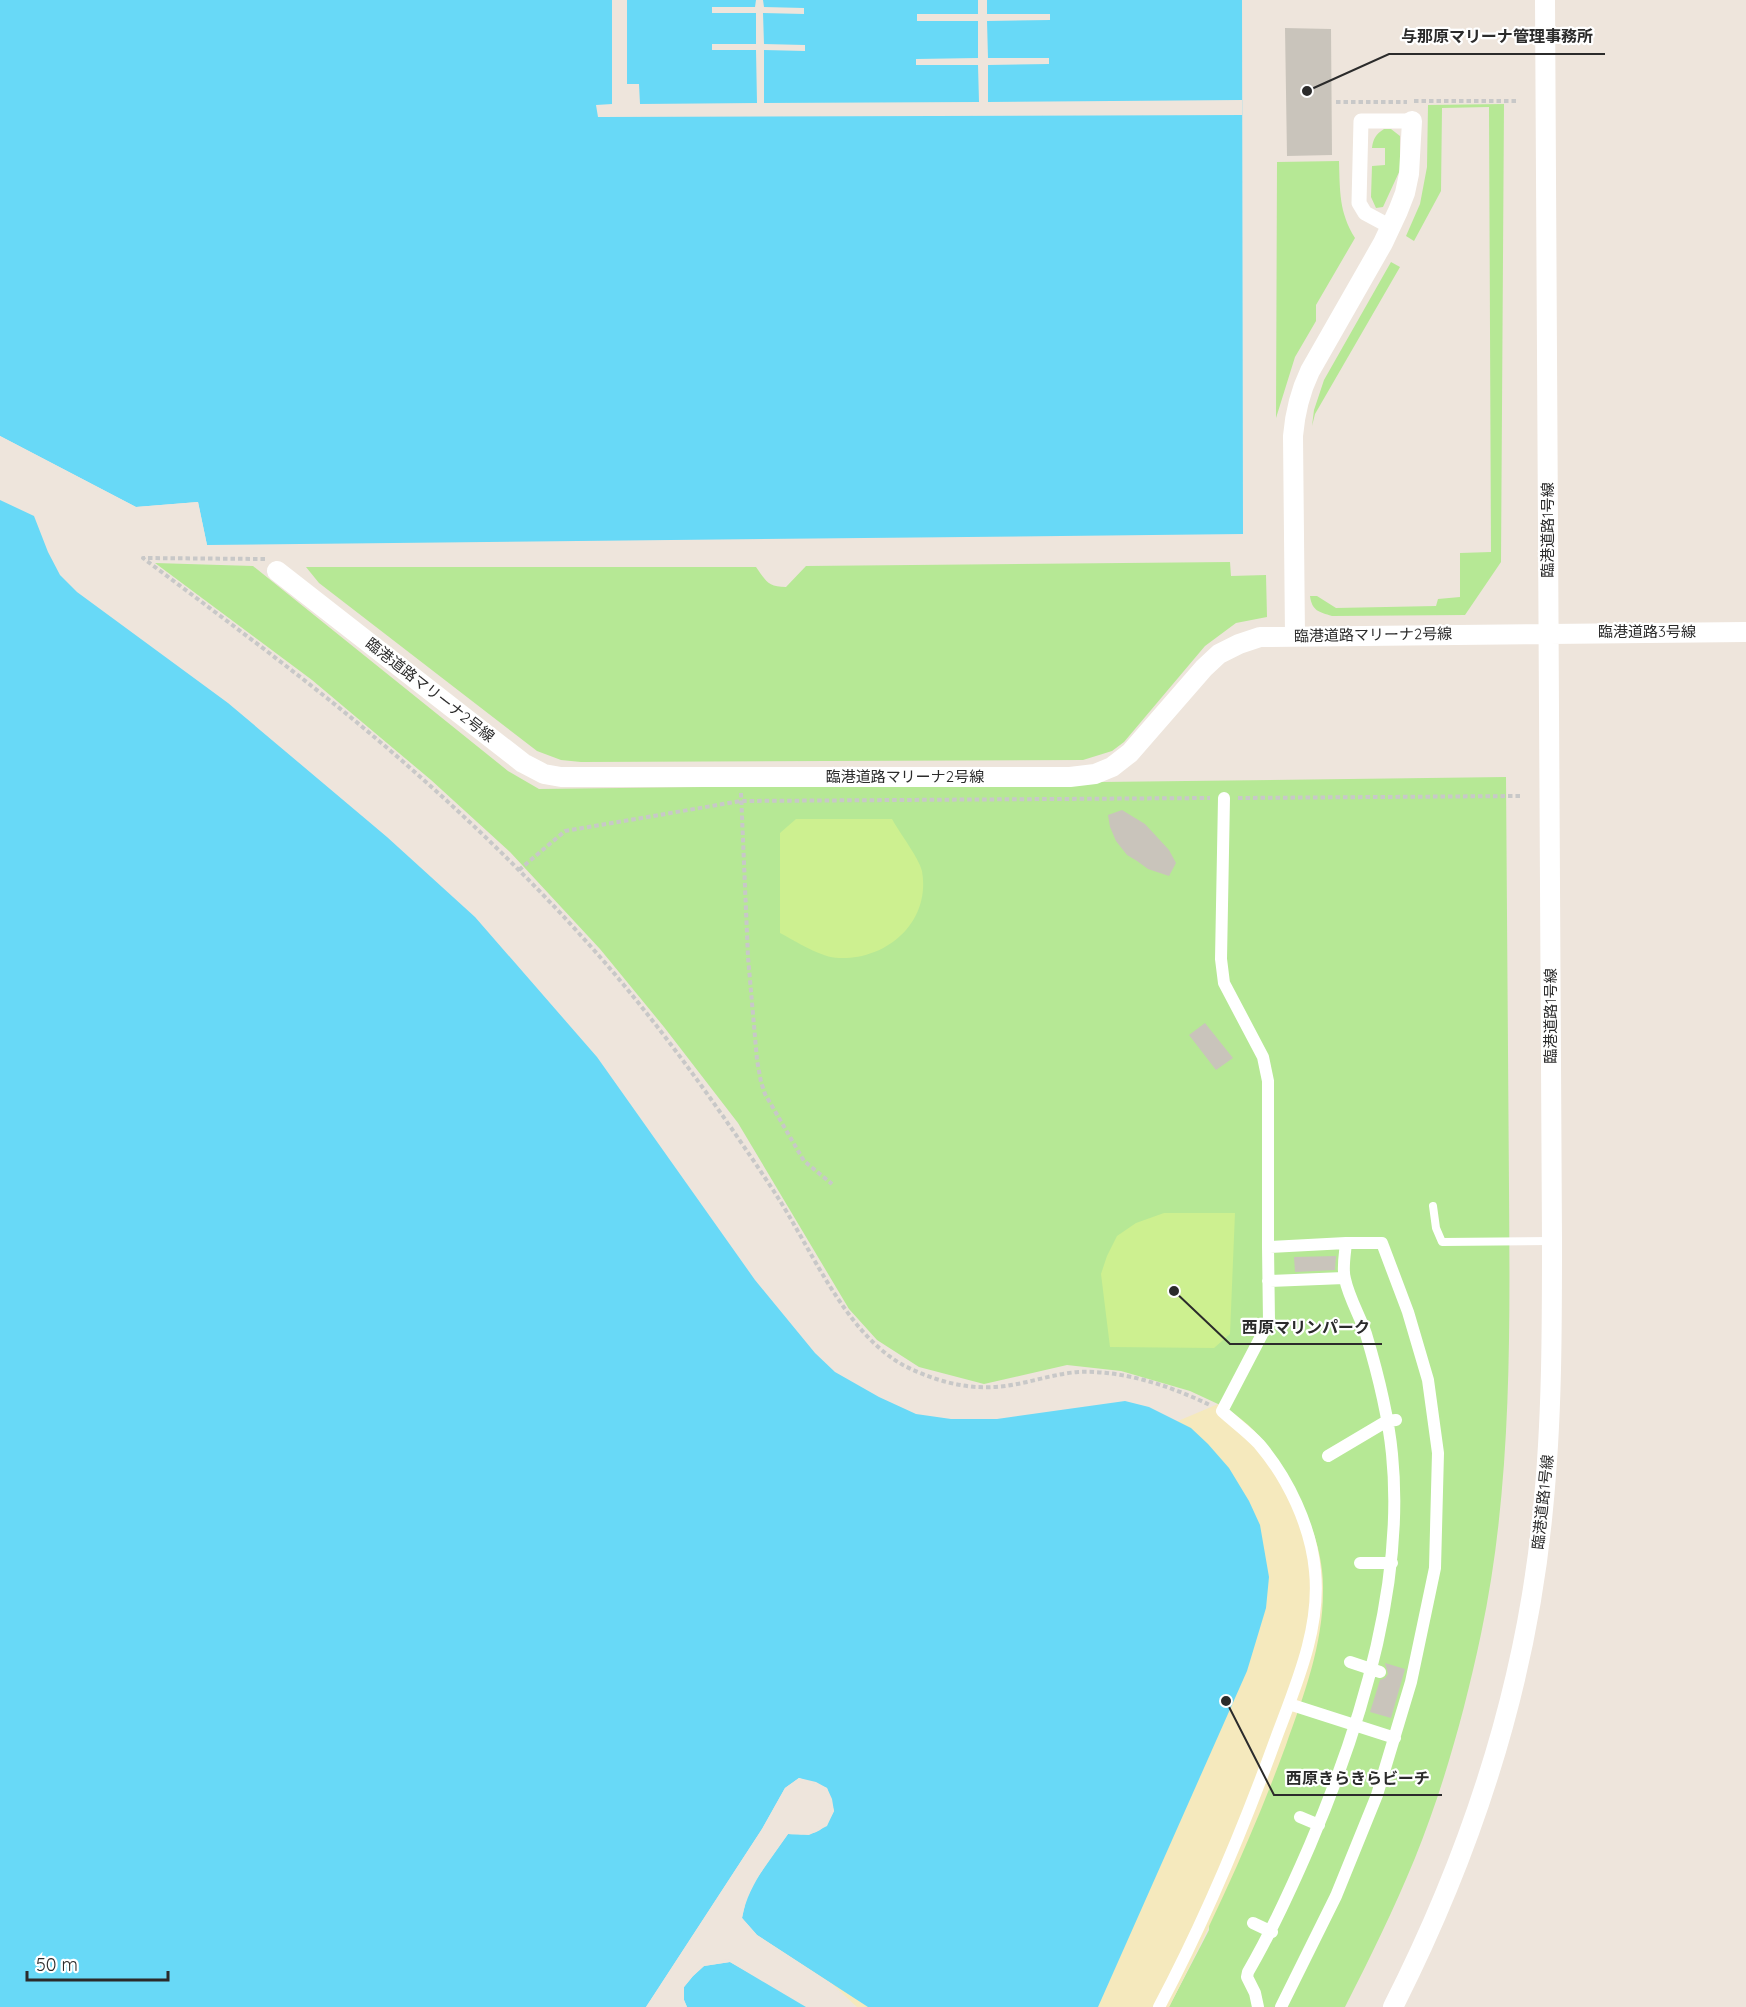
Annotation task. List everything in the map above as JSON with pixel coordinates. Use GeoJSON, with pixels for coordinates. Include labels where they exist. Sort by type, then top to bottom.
{"type":"FeatureCollection","features":[{"type":"Feature","properties":{"kind":"street","name":"臨港道路1号線"},"geometry":{"type":"LineString","coordinates":[[1393,2007],[1431,1929],[1458,1865],[1497,1746],[1525,1631],[1543,1511],[1548,1446],[1552,1241],[1545,0]]}},
{"type":"Feature","properties":{"kind":"street"},"geometry":{"type":"LineString","coordinates":[[1295,636],[1293,436],[1295,414],[1301,391],[1310,371],[1391,227],[1406,193],[1409,174],[1412,121],[1361,121],[1359,203],[1365,213],[1391,227]]}},
{"type":"Feature","properties":{"kind":"street","name":"臨港道路マリーナ2号線"},"geometry":{"type":"LineString","coordinates":[[277,565],[523,763],[544,774],[561,777],[1070,777],[1095,774],[1112,767],[1130,753],[1219,654],[1260,637],[1548,633]]}},
{"type":"Feature","properties":{"kind":"street","name":"臨港道路3号線"},"geometry":{"type":"LineString","coordinates":[[1548,633],[1746,632]]}},
{"type":"Feature","properties":{"kind":"street"},"geometry":{"type":"LineString","coordinates":[[1159,2007],[1202,1920],[1258,1788],[1311,1635],[1316,1603],[1315,1570],[1308,1536],[1295,1501],[1277,1468],[1258,1443],[1222,1411],[1269,1321],[1268,1082],[1263,1057],[1224,983],[1221,959],[1224,798]]}},
{"type":"Feature","properties":{"kind":"street"},"geometry":{"type":"LineString","coordinates":[[1258,2007],[1255,1993],[1247,1977],[1300,1880],[1319,1825],[1340,1783],[1354,1725],[1367,1697],[1375,1670],[1388,1612],[1399,1516],[1392,1454],[1391,1420],[1366,1335],[1344,1278],[1346,1243]]}},
{"type":"Feature","properties":{"kind":"street"},"geometry":{"type":"LineString","coordinates":[[1268,1247],[1382,1243],[1408,1312],[1428,1380],[1438,1453],[1435,1568],[1421,1640],[1395,1738],[1377,1795],[1355,1851],[1317,1936],[1281,2007]]}},
{"type":"Feature","properties":{"kind":"street"},"geometry":{"type":"LineString","coordinates":[[1269,1281],[1344,1278]]}},
{"type":"Feature","properties":{"kind":"street"},"geometry":{"type":"LineString","coordinates":[[1328,1456],[1391,1420]]}},
{"type":"Feature","properties":{"kind":"street"},"geometry":{"type":"LineString","coordinates":[[1360,1563],[1392,1563]]}},
{"type":"Feature","properties":{"kind":"street"},"geometry":{"type":"LineString","coordinates":[[1350,1662],[1375,1670]]}},
{"type":"Feature","properties":{"kind":"street"},"geometry":{"type":"LineString","coordinates":[[1289,1704],[1395,1738]]}},
{"type":"Feature","properties":{"kind":"street"},"geometry":{"type":"LineString","coordinates":[[1300,1817],[1319,1825]]}},
{"type":"Feature","properties":{"kind":"street"},"geometry":{"type":"LineString","coordinates":[[1253,1923],[1272,1932]]}},
{"type":"Feature","properties":{"kind":"lane"},"geometry":{"type":"LineString","coordinates":[[1433,1206],[1436,1228],[1442,1242],[1552,1241]]}},
{"type":"Feature","properties":{"kind":"path"},"geometry":{"type":"LineString","coordinates":[[1336,102],[1516,101]]}},
{"type":"Feature","properties":{"kind":"path"},"geometry":{"type":"LineString","coordinates":[[277,565],[143,558],[360,725],[519,870],[612,972],[673,1048],[777,1197],[855,1323],[877,1347],[912,1369],[961,1386],[994,1387],[1079,1372],[1124,1375],[1178,1391],[1222,1411]]}},
{"type":"Feature","properties":{"kind":"path"},"geometry":{"type":"LineString","coordinates":[[740,777],[748,957],[761,1082],[765,1094],[804,1161],[832,1184]]}},
{"type":"Feature","properties":{"kind":"path"},"geometry":{"type":"LineString","coordinates":[[519,870],[565,831],[741,801],[1520,796]]}},
{"type":"Feature","properties":{"kind":"green space"},"geometry":{"type":"Polygon","coordinates":[[[1504,104],[1501,562],[1465,615],[1332,616],[1323,613],[1314,608],[1310,596],[1317,596],[1336,608],[1436,606],[1438,599],[1460,597],[1460,553],[1491,552],[1489,107],[1442,108],[1441,191],[1414,241],[1406,236],[1420,204],[1427,167],[1428,105],[1504,104]]]}},
{"type":"Feature","properties":{"kind":"green space"},"geometry":{"type":"Polygon","coordinates":[[[1384,129],[1391,129],[1400,136],[1400,170],[1383,207],[1376,208],[1371,197],[1372,166],[1385,165],[1385,148],[1372,148],[1375,137],[1384,129]]]}},
{"type":"Feature","properties":{"kind":"green space"},"geometry":{"type":"Polygon","coordinates":[[[1339,161],[1343,210],[1355,238],[1316,305],[1316,321],[1295,357],[1276,418],[1277,162],[1339,161]]]}},
{"type":"Feature","properties":{"kind":"green space"},"geometry":{"type":"Polygon","coordinates":[[[1391,262],[1400,267],[1315,414],[1312,426],[1314,410],[1324,380],[1391,262]]]}},
{"type":"Feature","properties":{"kind":"green space"},"geometry":{"type":"Polygon","coordinates":[[[1230,562],[1231,576],[1266,575],[1267,617],[1236,623],[1205,646],[1124,742],[1112,751],[1083,760],[581,762],[561,760],[537,751],[319,583],[306,567],[756,567],[768,582],[775,586],[786,587],[806,566],[1230,562]]]}},
{"type":"Feature","properties":{"kind":"green space"},"geometry":{"type":"Polygon","coordinates":[[[155,563],[253,566],[508,771],[539,789],[1506,777],[1509,1356],[1499,1524],[1481,1634],[1461,1719],[1444,1776],[1426,1831],[1407,1877],[1345,2007],[1169,2007],[1209,1930],[1218,1404],[1190,1391],[1121,1371],[1067,1365],[984,1384],[919,1367],[877,1340],[849,1309],[738,1123],[600,949],[510,852],[431,780],[312,680],[155,563]]]}},
{"type":"Feature","properties":{"kind":"green space"},"geometry":{"type":"Polygon","coordinates":[[[796,819],[892,819],[920,866],[923,889],[920,906],[912,921],[889,945],[857,957],[839,958],[817,952],[780,933],[780,833],[796,819]]]}},
{"type":"Feature","properties":{"kind":"green space"},"geometry":{"type":"Polygon","coordinates":[[[1164,1213],[1235,1213],[1230,1334],[1214,1348],[1110,1347],[1101,1274],[1107,1256],[1117,1236],[1136,1223],[1164,1213]]]}},
{"type":"Feature","properties":{"kind":"sand"},"geometry":{"type":"Polygon","coordinates":[[[1218,1404],[1241,1419],[1269,1448],[1298,1495],[1314,1535],[1321,1563],[1322,1611],[1311,1670],[1273,1779],[1232,1877],[1169,2007],[857,2007],[832,1984],[757,1935],[769,1914],[1178,1421],[1218,1404]]]}},
{"type":"Feature","properties":{"kind":"water"},"geometry":{"type":"Polygon","coordinates":[[[0,0],[1242,0],[1243,534],[207,545],[198,502],[136,507],[0,436],[0,0]]]}},
{"type":"Feature","properties":{"kind":"water"},"geometry":{"type":"Polygon","coordinates":[[[0,500],[34,516],[60,575],[77,592],[228,703],[387,837],[475,917],[597,1057],[755,1280],[815,1353],[835,1372],[879,1397],[916,1414],[951,1419],[997,1419],[1125,1401],[1149,1407],[1191,1428],[1229,1468],[1249,1501],[1260,1525],[1269,1577],[1266,1608],[1247,1671],[1098,2007],[868,2007],[757,1935],[742,1918],[749,1895],[760,1874],[788,1834],[810,1834],[821,1830],[834,1811],[827,1788],[799,1778],[785,1788],[762,1829],[646,2007],[0,2007],[0,500]]]}},
{"type":"Feature","properties":{"kind":"water"},"geometry":{"type":"Polygon","coordinates":[[[730,1962],[806,2007],[687,2007],[684,2000],[684,1987],[693,1976],[704,1966],[730,1962]]]}},
{"type":"Feature","properties":{"kind":"pier"},"geometry":{"type":"Polygon","coordinates":[[[612,0],[627,0],[627,84],[639,84],[640,104],[757,103],[756,50],[712,50],[712,44],[756,44],[756,13],[712,13],[712,7],[755,7],[756,0],[763,0],[764,7],[804,8],[804,14],[763,13],[764,44],[805,45],[805,51],[764,50],[764,103],[979,102],[978,65],[916,65],[916,59],[978,58],[978,21],[917,21],[917,14],[978,14],[978,0],[987,0],[987,14],[1050,14],[1050,20],[987,21],[988,58],[1049,58],[1049,64],[988,65],[988,102],[1242,100],[1242,115],[598,117],[596,105],[612,104],[612,0]]]}},
{"type":"Feature","properties":{"kind":"pier"},"geometry":{"type":"Polygon","coordinates":[[[0,436],[136,507],[198,502],[207,545],[205,546],[195,505],[135,510],[0,439],[0,436]]]}},
{"type":"Feature","properties":{"kind":"pier"},"geometry":{"type":"Polygon","coordinates":[[[799,1778],[816,1782],[827,1788],[834,1811],[827,1826],[809,1835],[788,1834],[755,1881],[746,1900],[742,1918],[757,1935],[832,1984],[844,1995],[755,1937],[739,1918],[743,1899],[752,1879],[786,1832],[808,1832],[825,1823],[831,1811],[824,1790],[815,1784],[800,1782],[788,1790],[650,2007],[646,2007],[762,1829],[785,1788],[799,1778]]]}},
{"type":"Feature","properties":{"kind":"pier"},"geometry":{"type":"Polygon","coordinates":[[[730,1959],[787,1991],[809,2007],[730,1962],[704,1966],[693,1976],[684,1987],[684,2000],[687,2007],[684,2007],[681,2001],[681,1987],[690,1974],[703,1963],[730,1959]]]}},
{"type":"Feature","properties":{"kind":"building"},"geometry":{"type":"Polygon","coordinates":[[[1285,28],[1331,29],[1332,155],[1287,156],[1285,28]]]}},
{"type":"Feature","properties":{"kind":"building"},"geometry":{"type":"Polygon","coordinates":[[[1122,810],[1145,824],[1169,850],[1176,863],[1169,876],[1148,869],[1127,855],[1116,841],[1108,815],[1122,810]]]}},
{"type":"Feature","properties":{"kind":"building"},"geometry":{"type":"Polygon","coordinates":[[[1205,1023],[1233,1058],[1216,1070],[1189,1035],[1205,1023]]]}},
{"type":"Feature","properties":{"kind":"building"},"geometry":{"type":"Polygon","coordinates":[[[1336,1256],[1335,1270],[1295,1272],[1294,1257],[1336,1256]]]}},
{"type":"Feature","properties":{"kind":"building"},"geometry":{"type":"Polygon","coordinates":[[[1385,1663],[1405,1669],[1391,1718],[1370,1712],[1380,1680],[1388,1674],[1385,1663]]]}},
{"type":"Feature","properties":{"kind":"place","name":"与那原マリーナ管理事務所"},"geometry":{"type":"Point","coordinates":[1307,91]}},
{"type":"Feature","properties":{"kind":"place","name":"西原マリンパーク"},"geometry":{"type":"Point","coordinates":[1174,1291]}},
{"type":"Feature","properties":{"kind":"place","name":"西原きらきらビーチ"},"geometry":{"type":"Point","coordinates":[1226,1701]}}]}
